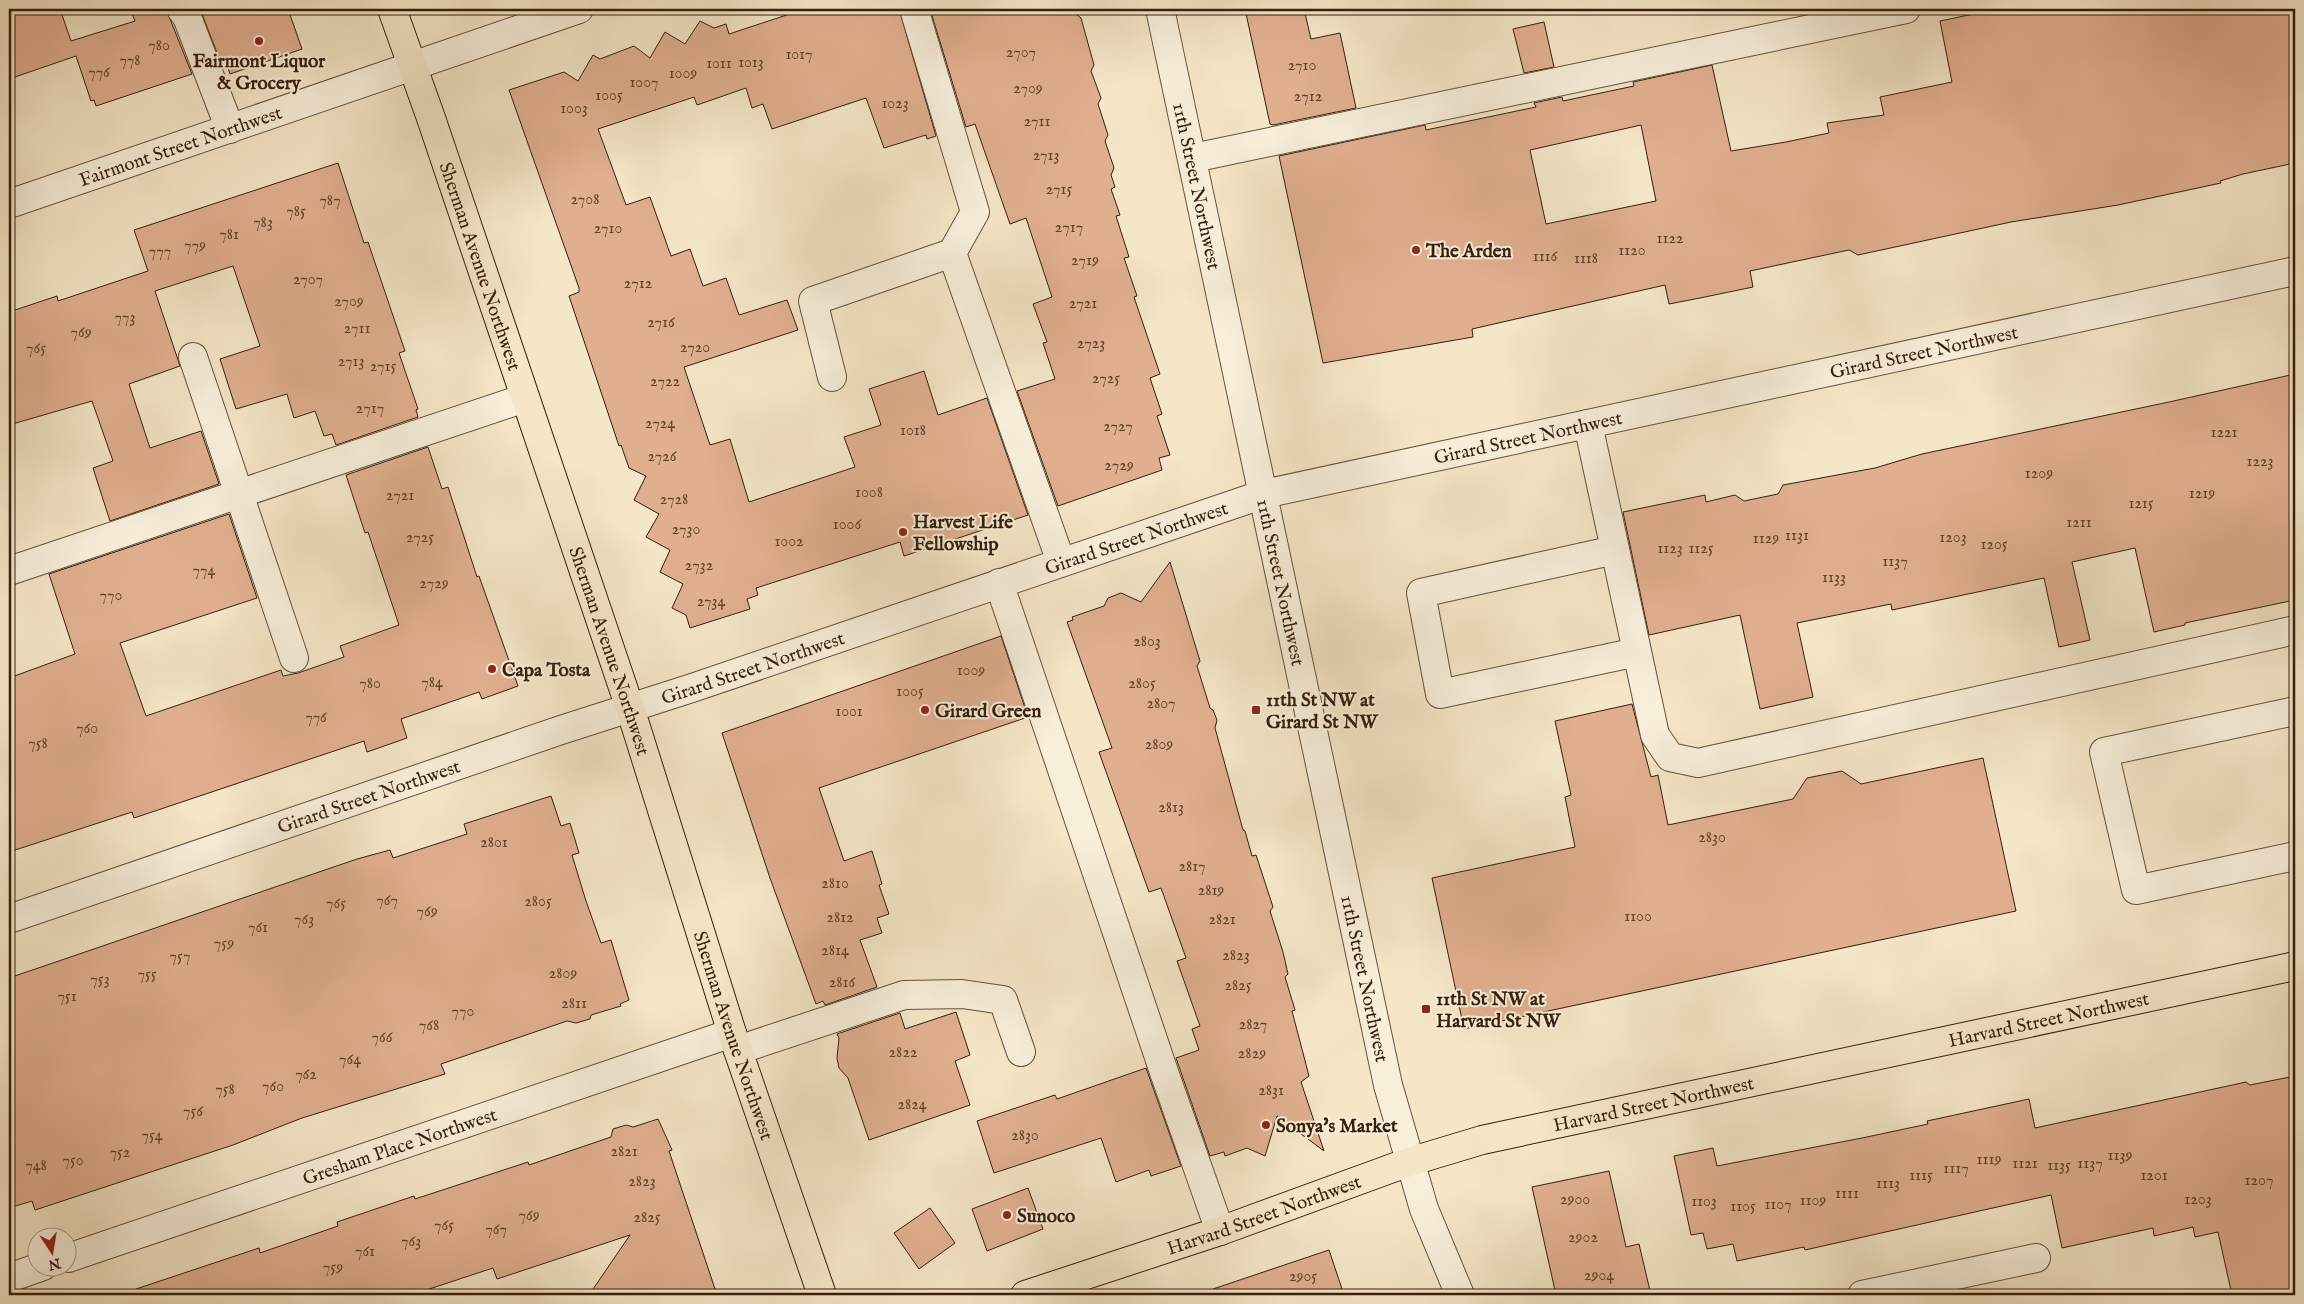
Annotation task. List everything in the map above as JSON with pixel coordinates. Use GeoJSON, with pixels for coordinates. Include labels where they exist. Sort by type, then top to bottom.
{"type":"FeatureCollection","features":[{"type":"Feature","properties":{"kind":"main road","name":"Sherman Avenue Northwest"},"geometry":{"type":"LineString","coordinates":[[392,9],[630,708],[735,1042],[822,1295]]}},
{"type":"Feature","properties":{"kind":"main road","name":"Harvard Street Northwest"},"geometry":{"type":"LineString","coordinates":[[1025,1295],[1220,1231],[1410,1162],[1482,1140],[2295,966]]}},
{"type":"Feature","properties":{"kind":"street"},"geometry":{"type":"LineString","coordinates":[[181,9],[188,17],[230,129]]}},
{"type":"Feature","properties":{"kind":"street","name":"Fairmont Street Northwest"},"geometry":{"type":"LineString","coordinates":[[9,204],[579,9]]}},
{"type":"Feature","properties":{"kind":"street"},"geometry":{"type":"LineString","coordinates":[[832,377],[813,301],[952,253],[975,212],[914,9]]}},
{"type":"Feature","properties":{"kind":"street","name":"11th Street Northwest"},"geometry":{"type":"LineString","coordinates":[[1160,9],[1388,1085],[1424,1209],[1460,1295]]}},
{"type":"Feature","properties":{"kind":"street"},"geometry":{"type":"LineString","coordinates":[[1193,158],[1906,9]]}},
{"type":"Feature","properties":{"kind":"street"},"geometry":{"type":"LineString","coordinates":[[952,253],[1061,562]]}},
{"type":"Feature","properties":{"kind":"street","name":"Girard Street Northwest"},"geometry":{"type":"LineString","coordinates":[[9,919],[553,733],[1264,494],[2295,271]]}},
{"type":"Feature","properties":{"kind":"street"},"geometry":{"type":"LineString","coordinates":[[193,357],[237,494],[294,658]]}},
{"type":"Feature","properties":{"kind":"street"},"geometry":{"type":"LineString","coordinates":[[9,571],[525,398]]}},
{"type":"Feature","properties":{"kind":"street"},"geometry":{"type":"LineString","coordinates":[[1588,424],[1655,735],[1670,757],[1698,763],[2295,630]]}},
{"type":"Feature","properties":{"kind":"street"},"geometry":{"type":"LineString","coordinates":[[1615,550],[1421,593],[1440,694],[1636,652]]}},
{"type":"Feature","properties":{"kind":"street"},"geometry":{"type":"LineString","coordinates":[[999,583],[1160,1063],[1220,1231]]}},
{"type":"Feature","properties":{"kind":"street"},"geometry":{"type":"LineString","coordinates":[[2295,711],[2104,752],[2136,890],[2295,856]]}},
{"type":"Feature","properties":{"kind":"street","name":"Gresham Place Northwest"},"geometry":{"type":"LineString","coordinates":[[78,1255],[735,1042],[904,995],[962,994],[1003,1000],[1022,1052]]}},
{"type":"Feature","properties":{"kind":"street"},"geometry":{"type":"LineString","coordinates":[[1862,1295],[1891,1292],[2036,1258]]}},
{"type":"Feature","properties":{"kind":"street"},"geometry":{"type":"LineString","coordinates":[[9,1278],[28,1271]]}},
{"type":"Feature","properties":{"kind":"building"},"geometry":{"type":"Polygon","coordinates":[[[9,9],[60,9],[71,41],[135,21],[130,9],[166,9],[192,74],[96,106],[94,100],[91,101],[76,56],[9,79],[9,9]]]}},
{"type":"Feature","properties":{"kind":"building"},"geometry":{"type":"Polygon","coordinates":[[[200,9],[288,9],[302,49],[230,74],[226,62],[221,63],[200,9]]]}},
{"type":"Feature","properties":{"kind":"building"},"geometry":{"type":"Polygon","coordinates":[[[805,9],[899,9],[936,136],[927,139],[926,135],[884,148],[866,98],[772,129],[763,104],[752,108],[746,88],[697,105],[694,97],[598,129],[626,205],[650,197],[671,256],[690,249],[703,286],[726,278],[739,315],[787,300],[798,330],[684,367],[710,445],[730,439],[749,502],[855,467],[844,437],[881,425],[869,389],[924,371],[938,415],[987,398],[1028,515],[904,556],[900,542],[756,588],[758,595],[747,599],[750,609],[690,628],[686,615],[672,608],[683,584],[660,572],[670,550],[646,537],[659,514],[634,500],[646,476],[629,468],[621,445],[619,446],[569,296],[579,292],[579,288],[509,90],[564,72],[578,81],[593,55],[600,59],[634,46],[650,58],[665,32],[685,44],[700,21],[714,28],[726,24],[729,34],[805,9]]]}},
{"type":"Feature","properties":{"kind":"building"},"geometry":{"type":"Polygon","coordinates":[[[930,9],[1070,9],[1081,18],[1094,65],[1091,71],[1101,98],[1098,104],[1108,135],[1105,141],[1114,168],[1111,175],[1115,187],[1111,189],[1120,215],[1116,216],[1129,257],[1124,258],[1137,296],[1134,297],[1160,374],[1150,378],[1162,414],[1157,416],[1170,455],[1159,458],[1162,470],[1058,506],[1017,391],[1055,379],[1043,343],[1047,342],[1033,304],[1052,297],[1026,218],[1010,224],[975,124],[966,127],[930,9]]]}},
{"type":"Feature","properties":{"kind":"building"},"geometry":{"type":"Polygon","coordinates":[[[1245,9],[1304,9],[1311,39],[1340,33],[1356,108],[1273,125],[1270,124],[1245,9]]]}},
{"type":"Feature","properties":{"kind":"building"},"geometry":{"type":"Polygon","coordinates":[[[1997,9],[2295,9],[2295,163],[2243,174],[2220,181],[2221,183],[2118,205],[2011,222],[1858,255],[1849,250],[1750,271],[1753,287],[1700,298],[1669,304],[1665,285],[1472,329],[1473,337],[1323,363],[1279,156],[1425,125],[1426,130],[1536,107],[1534,103],[1562,97],[1563,101],[1634,86],[1633,82],[1712,65],[1731,151],[1786,142],[1829,133],[1827,123],[1884,115],[1880,97],[1952,82],[1940,21],[1997,9]],[[1641,125],[1530,150],[1546,224],[1656,201],[1641,125]]]}},
{"type":"Feature","properties":{"kind":"building"},"geometry":{"type":"Polygon","coordinates":[[[1544,22],[1554,67],[1524,73],[1513,29],[1544,22]]]}},
{"type":"Feature","properties":{"kind":"building"},"geometry":{"type":"Polygon","coordinates":[[[338,163],[364,243],[368,242],[405,351],[399,353],[418,409],[416,410],[418,417],[336,445],[332,434],[324,436],[315,411],[294,418],[287,394],[236,409],[220,359],[260,346],[233,266],[155,291],[180,366],[129,384],[150,448],[201,431],[219,484],[110,521],[93,468],[113,461],[92,401],[9,425],[9,312],[57,296],[58,301],[148,271],[134,230],[338,163]]]}},
{"type":"Feature","properties":{"kind":"building"},"geometry":{"type":"Polygon","coordinates":[[[2295,374],[2295,600],[2185,623],[2185,625],[2154,632],[2135,548],[2072,562],[2090,640],[2059,647],[2044,578],[1892,610],[1891,604],[1797,623],[1813,697],[1760,709],[1740,615],[1649,635],[1623,512],[1705,495],[1706,502],[1735,495],[1744,501],[1778,494],[1783,485],[1875,468],[1922,454],[2295,374]]]}},
{"type":"Feature","properties":{"kind":"building"},"geometry":{"type":"Polygon","coordinates":[[[428,447],[442,489],[448,487],[477,577],[479,576],[518,686],[482,699],[479,692],[401,719],[407,738],[367,752],[364,741],[134,818],[132,812],[9,852],[9,678],[75,654],[49,574],[229,514],[257,598],[120,643],[146,716],[281,670],[283,676],[298,673],[344,657],[340,646],[399,625],[368,532],[365,533],[346,475],[428,447]]]}},
{"type":"Feature","properties":{"kind":"building"},"geometry":{"type":"Polygon","coordinates":[[[1170,562],[1200,661],[1197,666],[1210,708],[1213,710],[1217,720],[1215,728],[1243,830],[1245,831],[1252,856],[1256,855],[1273,907],[1270,911],[1283,952],[1288,974],[1285,977],[1295,1010],[1292,1011],[1309,1076],[1301,1082],[1324,1151],[1277,1116],[1265,1156],[1247,1148],[1225,1156],[1224,1152],[1210,1156],[1176,1058],[1199,1050],[1192,1029],[1200,1026],[1177,961],[1186,958],[1161,888],[1149,892],[1099,752],[1112,748],[1067,622],[1073,620],[1072,617],[1104,606],[1108,598],[1121,593],[1141,602],[1170,562]]]}},
{"type":"Feature","properties":{"kind":"building"},"geometry":{"type":"Polygon","coordinates":[[[1001,636],[1028,717],[819,788],[844,861],[872,851],[882,884],[879,885],[889,914],[877,918],[882,933],[860,940],[877,987],[825,1005],[823,1001],[816,1004],[770,878],[722,733],[1001,636]]]}},
{"type":"Feature","properties":{"kind":"building"},"geometry":{"type":"Polygon","coordinates":[[[1632,704],[1651,777],[1658,775],[1668,825],[1793,799],[1807,778],[1842,771],[1861,784],[1983,758],[2016,911],[1464,1029],[1432,878],[1575,847],[1565,797],[1571,795],[1555,721],[1632,704]]]}},
{"type":"Feature","properties":{"kind":"building"},"geometry":{"type":"Polygon","coordinates":[[[551,796],[561,826],[570,823],[579,853],[572,855],[586,901],[601,943],[611,940],[629,1000],[620,1004],[621,1006],[591,1015],[590,1019],[576,1023],[567,1021],[441,1064],[445,1074],[302,1118],[233,1145],[35,1210],[32,1201],[9,1208],[9,978],[357,859],[390,850],[393,858],[467,834],[464,824],[551,796]]]}},
{"type":"Feature","properties":{"kind":"building"},"geometry":{"type":"Polygon","coordinates":[[[956,1012],[970,1055],[955,1061],[970,1105],[869,1140],[848,1078],[839,1068],[837,1058],[839,1038],[837,1034],[900,1013],[905,1029],[956,1012]]]}},
{"type":"Feature","properties":{"kind":"building"},"geometry":{"type":"Polygon","coordinates":[[[1146,1068],[1181,1166],[1151,1176],[1149,1170],[1116,1182],[1101,1138],[994,1173],[977,1121],[1055,1095],[1057,1099],[1146,1068]]]}},
{"type":"Feature","properties":{"kind":"building"},"geometry":{"type":"Polygon","coordinates":[[[2295,1076],[2295,1160],[2293,1167],[2295,1177],[2295,1295],[2232,1295],[2218,1232],[2195,1237],[2193,1227],[2154,1236],[2153,1228],[2062,1248],[2051,1195],[1805,1250],[1804,1247],[1737,1261],[1733,1244],[1707,1249],[1703,1233],[1691,1235],[1674,1156],[1713,1148],[1717,1166],[1928,1124],[1927,1121],[2029,1099],[2035,1128],[2246,1082],[2250,1085],[2295,1076]]]}},
{"type":"Feature","properties":{"kind":"building"},"geometry":{"type":"Polygon","coordinates":[[[658,1119],[672,1150],[669,1151],[717,1295],[589,1295],[630,1235],[497,1279],[493,1268],[411,1295],[137,1295],[136,1289],[259,1248],[260,1253],[338,1226],[337,1222],[414,1196],[415,1199],[528,1162],[529,1165],[611,1137],[613,1129],[626,1125],[633,1127],[658,1119]]]}},
{"type":"Feature","properties":{"kind":"building"},"geometry":{"type":"Polygon","coordinates":[[[1609,1171],[1626,1247],[1639,1244],[1651,1295],[1556,1295],[1532,1187],[1609,1171]]]}},
{"type":"Feature","properties":{"kind":"building"},"geometry":{"type":"Polygon","coordinates":[[[1028,1188],[1043,1229],[987,1251],[972,1209],[1028,1188]]]}},
{"type":"Feature","properties":{"kind":"building"},"geometry":{"type":"Polygon","coordinates":[[[930,1208],[955,1243],[919,1269],[894,1233],[930,1208]]]}},
{"type":"Feature","properties":{"kind":"building"},"geometry":{"type":"Polygon","coordinates":[[[1329,1250],[1344,1295],[1214,1295],[1213,1289],[1329,1250]]]}},
{"type":"Feature","properties":{"kind":"place","name":"Fairmont Liquor & Grocery"},"geometry":{"type":"Point","coordinates":[259,41]}},
{"type":"Feature","properties":{"kind":"place","name":"The Arden"},"geometry":{"type":"Point","coordinates":[1416,250]}},
{"type":"Feature","properties":{"kind":"place","name":"Harvest Life Fellowship"},"geometry":{"type":"Point","coordinates":[903,532]}},
{"type":"Feature","properties":{"kind":"place","name":"Capa Tosta"},"geometry":{"type":"Point","coordinates":[492,669]}},
{"type":"Feature","properties":{"kind":"place","name":"Girard Green"},"geometry":{"type":"Point","coordinates":[925,710]}},
{"type":"Feature","properties":{"kind":"place","name":"11th St NW at Girard St NW"},"geometry":{"type":"Point","coordinates":[1256,710]}},
{"type":"Feature","properties":{"kind":"place","name":"11th St NW at Harvard St NW"},"geometry":{"type":"Point","coordinates":[1426,1009]}},
{"type":"Feature","properties":{"kind":"place","name":"Sonya's Market"},"geometry":{"type":"Point","coordinates":[1266,1125]}},
{"type":"Feature","properties":{"kind":"place","name":"Sunoco"},"geometry":{"type":"Point","coordinates":[1007,1215]}}]}
